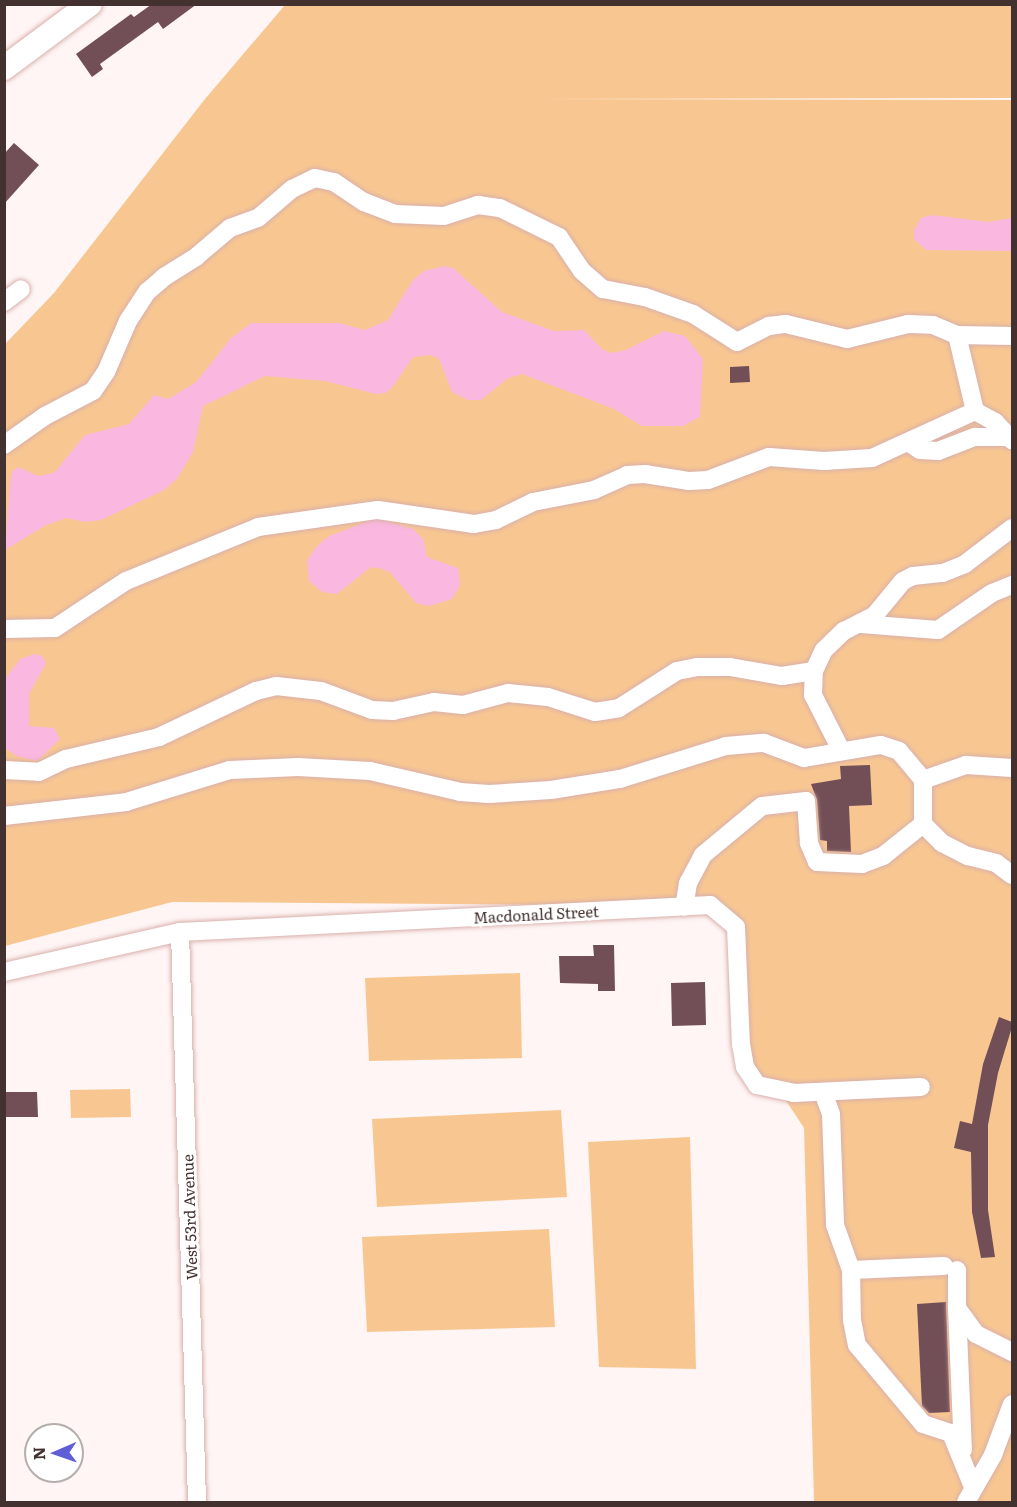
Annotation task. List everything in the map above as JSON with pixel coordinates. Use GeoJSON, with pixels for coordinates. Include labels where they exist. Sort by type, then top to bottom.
{"type":"FeatureCollection","features":[{"type":"Feature","properties":{"kind":"main road"},"geometry":{"type":"LineString","coordinates":[[4,68],[90,4]]}},
{"type":"Feature","properties":{"kind":"street"},"geometry":{"type":"LineString","coordinates":[[4,445],[45,416],[93,391],[106,372],[128,321],[147,292],[164,277],[197,256],[230,228],[258,218],[292,189],[315,178],[334,182],[364,202],[395,214],[444,216],[478,205],[500,208],[559,237],[582,271],[603,289],[645,297],[693,314],[737,342],[770,326],[786,324],[847,339],[908,324],[933,325],[957,335],[1012,336]]}},
{"type":"Feature","properties":{"kind":"street"},"geometry":{"type":"LineString","coordinates":[[4,302],[21,289]]}},
{"type":"Feature","properties":{"kind":"street"},"geometry":{"type":"LineString","coordinates":[[957,335],[975,411],[996,422],[1010,439]]}},
{"type":"Feature","properties":{"kind":"street"},"geometry":{"type":"LineString","coordinates":[[4,629],[55,628],[126,581],[258,528],[378,510],[474,524],[496,520],[533,502],[594,490],[627,475],[708,480],[769,457],[789,455],[825,461],[872,458],[975,411]]}},
{"type":"Feature","properties":{"kind":"street"},"geometry":{"type":"LineString","coordinates":[[908,442],[920,450],[938,451],[975,437],[1010,439]]}},
{"type":"Feature","properties":{"kind":"street"},"geometry":{"type":"LineString","coordinates":[[841,750],[813,695],[814,671],[824,650],[844,631],[874,616],[903,581],[913,576],[943,573],[965,564],[1012,528]]}},
{"type":"Feature","properties":{"kind":"street"},"geometry":{"type":"LineString","coordinates":[[861,624],[939,630],[992,593],[1012,585]]}},
{"type":"Feature","properties":{"kind":"street"},"geometry":{"type":"LineString","coordinates":[[4,770],[39,772],[66,759],[159,737],[256,691],[276,686],[321,690],[372,710],[393,711],[434,702],[463,705],[508,693],[548,697],[596,712],[619,708],[640,699],[677,671],[697,667],[730,667],[782,676],[814,671]]}},
{"type":"Feature","properties":{"kind":"street"},"geometry":{"type":"LineString","coordinates":[[4,816],[126,802],[230,770],[298,767],[370,771],[460,792],[489,794],[551,790],[620,779],[726,746],[765,743],[804,758],[881,745],[899,751],[923,780],[923,824],[942,843],[968,856],[996,863],[1012,875]]}},
{"type":"Feature","properties":{"kind":"street"},"geometry":{"type":"LineString","coordinates":[[923,780],[966,765],[1012,768]]}},
{"type":"Feature","properties":{"kind":"street"},"geometry":{"type":"LineString","coordinates":[[684,907],[688,883],[703,855],[762,806],[806,801],[809,843],[817,862],[862,864],[876,859],[923,824]]}},
{"type":"Feature","properties":{"kind":"street","name":"Macdonald Street"},"geometry":{"type":"LineString","coordinates":[[4,972],[180,932],[710,905],[736,927],[741,1044],[745,1067],[757,1085],[781,1093],[921,1087]]}},
{"type":"Feature","properties":{"kind":"street","name":"West 53rd Avenue"},"geometry":{"type":"LineString","coordinates":[[180,932],[197,1503]]}},
{"type":"Feature","properties":{"kind":"street"},"geometry":{"type":"LineString","coordinates":[[823,1092],[831,1114],[835,1225],[851,1270],[852,1320],[857,1345],[924,1424],[951,1433],[963,1458]]}},
{"type":"Feature","properties":{"kind":"street"},"geometry":{"type":"LineString","coordinates":[[851,1270],[950,1268],[957,1308],[963,1458],[969,1495]]}},
{"type":"Feature","properties":{"kind":"street"},"geometry":{"type":"LineString","coordinates":[[957,1308],[976,1334],[1012,1352]]}},
{"type":"Feature","properties":{"kind":"street"},"geometry":{"type":"LineString","coordinates":[[969,1495],[993,1455],[1012,1404]]}},
{"type":"Feature","properties":{"kind":"shaded area"},"geometry":{"type":"Polygon","coordinates":[[[285,5],[1012,5],[1012,98],[535,99],[1012,100],[1012,1502],[814,1502],[804,1128],[781,1093],[745,1067],[736,927],[710,906],[172,902],[5,946],[5,344],[54,293],[205,99],[285,5]]]}},
{"type":"Feature","properties":{"kind":"shaded area"},"geometry":{"type":"Polygon","coordinates":[[[932,215],[989,222],[1012,218],[1012,251],[926,250],[914,239],[914,230],[921,218],[932,215]]]}},
{"type":"Feature","properties":{"kind":"shaded area"},"geometry":{"type":"Polygon","coordinates":[[[445,266],[453,268],[502,312],[554,331],[584,330],[603,350],[612,353],[626,350],[664,331],[685,336],[703,359],[700,417],[683,426],[642,426],[614,409],[522,374],[508,378],[481,400],[468,400],[452,392],[439,359],[431,355],[413,357],[386,393],[376,394],[325,381],[265,376],[203,406],[193,452],[177,479],[164,490],[101,520],[85,522],[67,518],[46,525],[5,550],[10,483],[12,472],[18,467],[38,476],[54,473],[85,435],[129,424],[154,395],[168,399],[196,382],[231,338],[251,323],[339,323],[365,330],[388,320],[413,280],[424,271],[445,266]]]}},
{"type":"Feature","properties":{"kind":"shaded area"},"geometry":{"type":"Polygon","coordinates":[[[376,518],[413,529],[423,539],[427,557],[458,568],[460,585],[452,599],[429,606],[416,603],[390,572],[371,567],[337,594],[322,592],[309,581],[307,560],[317,546],[329,536],[376,518]]]}},
{"type":"Feature","properties":{"kind":"shaded area"},"geometry":{"type":"Polygon","coordinates":[[[35,654],[42,656],[46,663],[29,694],[29,726],[54,728],[60,739],[37,761],[16,756],[4,747],[5,679],[20,659],[35,654]]]}},
{"type":"Feature","properties":{"kind":"shaded area"},"geometry":{"type":"Polygon","coordinates":[[[520,973],[522,1058],[369,1061],[365,978],[520,973]]]}},
{"type":"Feature","properties":{"kind":"shaded area"},"geometry":{"type":"Polygon","coordinates":[[[130,1089],[131,1117],[71,1118],[70,1090],[130,1089]]]}},
{"type":"Feature","properties":{"kind":"shaded area"},"geometry":{"type":"Polygon","coordinates":[[[561,1110],[567,1197],[377,1207],[372,1119],[561,1110]]]}},
{"type":"Feature","properties":{"kind":"shaded area"},"geometry":{"type":"Polygon","coordinates":[[[690,1137],[696,1369],[599,1367],[588,1142],[690,1137]]]}},
{"type":"Feature","properties":{"kind":"shaded area"},"geometry":{"type":"Polygon","coordinates":[[[549,1229],[555,1327],[367,1332],[362,1237],[549,1229]]]}},
{"type":"Feature","properties":{"kind":"building"},"geometry":{"type":"Polygon","coordinates":[[[152,4],[197,4],[163,29],[158,22],[100,64],[103,69],[92,77],[76,54],[131,14],[134,17],[152,4]]]}},
{"type":"Feature","properties":{"kind":"building"},"geometry":{"type":"Polygon","coordinates":[[[14,143],[39,165],[4,204],[4,154],[14,143]]]}},
{"type":"Feature","properties":{"kind":"building"},"geometry":{"type":"Polygon","coordinates":[[[749,366],[750,382],[730,383],[730,367],[749,366]]]}},
{"type":"Feature","properties":{"kind":"building"},"geometry":{"type":"Polygon","coordinates":[[[870,765],[872,805],[849,806],[851,852],[827,851],[827,841],[820,840],[817,800],[811,784],[841,779],[840,766],[870,765]]]}},
{"type":"Feature","properties":{"kind":"building"},"geometry":{"type":"Polygon","coordinates":[[[593,945],[614,945],[615,991],[598,991],[598,984],[560,983],[559,956],[594,956],[593,945]]]}},
{"type":"Feature","properties":{"kind":"building"},"geometry":{"type":"Polygon","coordinates":[[[705,982],[706,1025],[672,1026],[671,983],[705,982]]]}},
{"type":"Feature","properties":{"kind":"building"},"geometry":{"type":"Polygon","coordinates":[[[999,1017],[1012,1022],[1012,1027],[998,1073],[988,1125],[988,1210],[995,1257],[981,1258],[972,1212],[971,1152],[954,1148],[960,1121],[972,1124],[983,1064],[999,1017]]]}},
{"type":"Feature","properties":{"kind":"building"},"geometry":{"type":"Polygon","coordinates":[[[4,1092],[37,1092],[38,1117],[4,1117],[4,1092]]]}},
{"type":"Feature","properties":{"kind":"building"},"geometry":{"type":"Polygon","coordinates":[[[946,1302],[950,1412],[929,1413],[922,1406],[917,1304],[946,1302]]]}}]}
